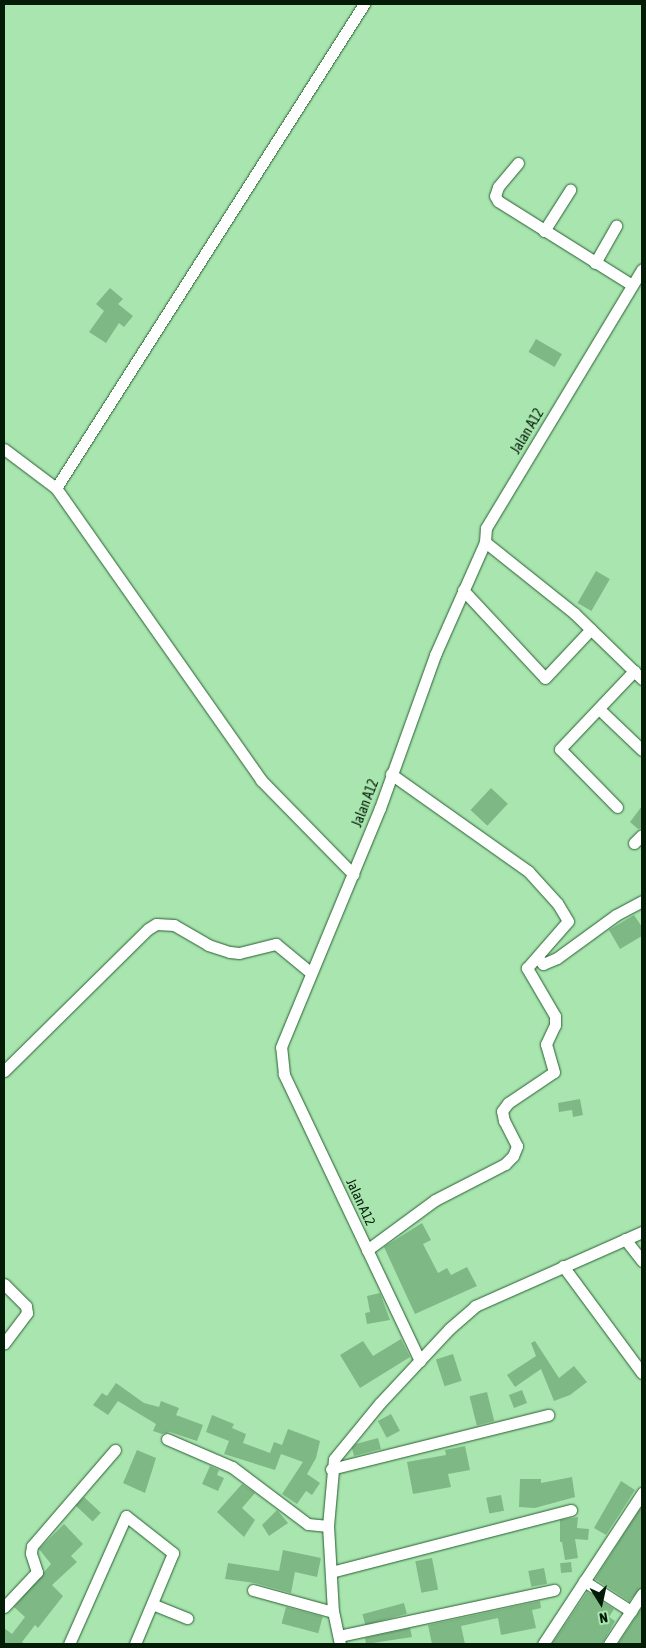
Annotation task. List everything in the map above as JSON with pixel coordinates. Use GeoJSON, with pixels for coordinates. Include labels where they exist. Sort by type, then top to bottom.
{"type":"FeatureCollection","features":[{"type":"Feature","properties":{"kind":"street"},"geometry":{"type":"LineString","coordinates":[[56,488],[364,4]]}},
{"type":"Feature","properties":{"kind":"street"},"geometry":{"type":"LineString","coordinates":[[518,163],[498,187],[495,196],[502,205],[632,286]]}},
{"type":"Feature","properties":{"kind":"street"},"geometry":{"type":"LineString","coordinates":[[544,231],[570,190]]}},
{"type":"Feature","properties":{"kind":"street"},"geometry":{"type":"LineString","coordinates":[[595,263],[616,226]]}},
{"type":"Feature","properties":{"kind":"street","name":"Jalan A12"},"geometry":{"type":"LineString","coordinates":[[420,1361],[281,1065],[281,1047],[310,972],[353,874],[484,542],[486,528],[642,269]]}},
{"type":"Feature","properties":{"kind":"street"},"geometry":{"type":"LineString","coordinates":[[4,449],[56,488],[261,780],[353,874]]}},
{"type":"Feature","properties":{"kind":"street"},"geometry":{"type":"LineString","coordinates":[[484,542],[591,629],[638,675],[599,709],[560,749],[617,808]]}},
{"type":"Feature","properties":{"kind":"street"},"geometry":{"type":"LineString","coordinates":[[464,590],[545,678],[591,629]]}},
{"type":"Feature","properties":{"kind":"street"},"geometry":{"type":"LineString","coordinates":[[599,709],[642,750]]}},
{"type":"Feature","properties":{"kind":"street"},"geometry":{"type":"LineString","coordinates":[[367,1250],[436,1200],[505,1164],[513,1156],[517,1146],[502,1111],[508,1103],[554,1072],[546,1044],[555,1025],[555,1016],[527,971],[568,921],[557,903],[528,872],[391,774]]}},
{"type":"Feature","properties":{"kind":"street"},"geometry":{"type":"LineString","coordinates":[[538,958],[543,964],[557,958],[616,915],[642,901]]}},
{"type":"Feature","properties":{"kind":"street"},"geometry":{"type":"LineString","coordinates":[[4,1071],[148,929],[156,924],[174,925],[208,945],[230,952],[239,953],[276,944],[310,972]]}},
{"type":"Feature","properties":{"kind":"street"},"geometry":{"type":"LineString","coordinates":[[554,1590],[340,1640],[333,1612],[328,1526],[334,1459],[380,1403],[475,1306],[642,1232]]}},
{"type":"Feature","properties":{"kind":"street"},"geometry":{"type":"LineString","coordinates":[[626,1239],[642,1261]]}},
{"type":"Feature","properties":{"kind":"street"},"geometry":{"type":"LineString","coordinates":[[563,1266],[642,1373]]}},
{"type":"Feature","properties":{"kind":"street"},"geometry":{"type":"LineString","coordinates":[[4,1284],[26,1306],[26,1313],[4,1343]]}},
{"type":"Feature","properties":{"kind":"street"},"geometry":{"type":"LineString","coordinates":[[332,1468],[548,1415]]}},
{"type":"Feature","properties":{"kind":"street"},"geometry":{"type":"LineString","coordinates":[[167,1439],[232,1467],[308,1524],[328,1526]]}},
{"type":"Feature","properties":{"kind":"street"},"geometry":{"type":"LineString","coordinates":[[4,1607],[37,1572],[30,1553],[32,1546],[115,1450]]}},
{"type":"Feature","properties":{"kind":"street"},"geometry":{"type":"LineString","coordinates":[[544,1644],[642,1493]]}},
{"type":"Feature","properties":{"kind":"street"},"geometry":{"type":"LineString","coordinates":[[331,1572],[571,1510]]}},
{"type":"Feature","properties":{"kind":"street"},"geometry":{"type":"LineString","coordinates":[[69,1644],[126,1516],[173,1553],[135,1644]]}},
{"type":"Feature","properties":{"kind":"street"},"geometry":{"type":"LineString","coordinates":[[584,1581],[631,1611]]}},
{"type":"Feature","properties":{"kind":"street"},"geometry":{"type":"LineString","coordinates":[[253,1590],[333,1612]]}},
{"type":"Feature","properties":{"kind":"street"},"geometry":{"type":"LineString","coordinates":[[609,1644],[642,1594]]}},
{"type":"Feature","properties":{"kind":"street"},"geometry":{"type":"LineString","coordinates":[[152,1604],[187,1618]]}},
{"type":"Feature","properties":{"kind":"building"},"geometry":{"type":"Polygon","coordinates":[[[110,288],[123,299],[118,304],[133,316],[124,327],[119,323],[106,343],[89,332],[104,311],[96,304],[110,288]]]}},
{"type":"Feature","properties":{"kind":"building"},"geometry":{"type":"Polygon","coordinates":[[[536,339],[562,354],[554,367],[528,352],[536,339]]]}},
{"type":"Feature","properties":{"kind":"building"},"geometry":{"type":"Polygon","coordinates":[[[596,571],[610,579],[591,611],[578,603],[596,571]]]}},
{"type":"Feature","properties":{"kind":"building"},"geometry":{"type":"Polygon","coordinates":[[[491,788],[508,804],[487,826],[471,810],[491,788]]]}},
{"type":"Feature","properties":{"kind":"building"},"geometry":{"type":"Polygon","coordinates":[[[642,806],[642,828],[638,829],[630,822],[642,806]]]}},
{"type":"Feature","properties":{"kind":"building"},"geometry":{"type":"Polygon","coordinates":[[[634,915],[642,927],[642,936],[620,949],[609,930],[634,915]]]}},
{"type":"Feature","properties":{"kind":"building"},"geometry":{"type":"Polygon","coordinates":[[[580,1099],[583,1115],[573,1117],[572,1110],[559,1112],[558,1103],[580,1099]]]}},
{"type":"Feature","properties":{"kind":"building"},"geometry":{"type":"Polygon","coordinates":[[[422,1223],[431,1240],[423,1244],[438,1273],[447,1268],[451,1275],[467,1267],[477,1286],[415,1314],[384,1247],[422,1223]]]}},
{"type":"Feature","properties":{"kind":"building"},"geometry":{"type":"Polygon","coordinates":[[[380,1293],[390,1320],[367,1324],[365,1313],[370,1312],[367,1296],[380,1293]]]}},
{"type":"Feature","properties":{"kind":"building"},"geometry":{"type":"Polygon","coordinates":[[[401,1339],[410,1357],[360,1388],[340,1355],[363,1341],[373,1356],[401,1339]]]}},
{"type":"Feature","properties":{"kind":"building"},"geometry":{"type":"Polygon","coordinates":[[[535,1341],[559,1378],[574,1366],[587,1382],[570,1395],[554,1401],[541,1369],[515,1387],[507,1375],[536,1356],[531,1343],[535,1341]]]}},
{"type":"Feature","properties":{"kind":"building"},"geometry":{"type":"Polygon","coordinates":[[[453,1354],[462,1381],[445,1386],[436,1360],[453,1354]]]}},
{"type":"Feature","properties":{"kind":"building"},"geometry":{"type":"Polygon","coordinates":[[[116,1383],[144,1403],[159,1407],[161,1401],[179,1408],[176,1415],[203,1425],[197,1441],[170,1432],[162,1434],[153,1431],[156,1424],[118,1401],[108,1415],[93,1405],[102,1393],[107,1396],[116,1383]]]}},
{"type":"Feature","properties":{"kind":"building"},"geometry":{"type":"Polygon","coordinates":[[[522,1390],[527,1403],[514,1408],[509,1395],[522,1390]]]}},
{"type":"Feature","properties":{"kind":"building"},"geometry":{"type":"Polygon","coordinates":[[[487,1392],[494,1421],[477,1425],[470,1396],[487,1392]]]}},
{"type":"Feature","properties":{"kind":"building"},"geometry":{"type":"Polygon","coordinates":[[[391,1414],[400,1431],[387,1438],[378,1421],[391,1414]]]}},
{"type":"Feature","properties":{"kind":"building"},"geometry":{"type":"Polygon","coordinates":[[[212,1415],[234,1424],[232,1428],[246,1434],[243,1443],[270,1453],[274,1442],[282,1445],[288,1429],[320,1441],[316,1458],[307,1474],[320,1483],[312,1495],[306,1491],[297,1504],[282,1494],[303,1462],[281,1454],[275,1470],[224,1454],[229,1441],[206,1432],[212,1415]]]}},
{"type":"Feature","properties":{"kind":"building"},"geometry":{"type":"Polygon","coordinates":[[[378,1438],[381,1449],[354,1456],[352,1448],[356,1444],[378,1438]]]}},
{"type":"Feature","properties":{"kind":"building"},"geometry":{"type":"Polygon","coordinates":[[[465,1446],[470,1470],[448,1474],[451,1487],[413,1494],[407,1462],[446,1455],[445,1450],[465,1446]]]}},
{"type":"Feature","properties":{"kind":"building"},"geometry":{"type":"Polygon","coordinates":[[[137,1450],[156,1458],[145,1493],[123,1483],[137,1450]]]}},
{"type":"Feature","properties":{"kind":"building"},"geometry":{"type":"Polygon","coordinates":[[[210,1466],[219,1470],[217,1475],[224,1478],[218,1491],[202,1484],[210,1466]]]}},
{"type":"Feature","properties":{"kind":"building"},"geometry":{"type":"Polygon","coordinates":[[[572,1477],[575,1497],[535,1508],[519,1507],[520,1479],[541,1479],[541,1483],[572,1477]]]}},
{"type":"Feature","properties":{"kind":"building"},"geometry":{"type":"Polygon","coordinates":[[[621,1481],[635,1490],[606,1535],[594,1528],[621,1481]]]}},
{"type":"Feature","properties":{"kind":"building"},"geometry":{"type":"Polygon","coordinates":[[[242,1484],[255,1493],[242,1508],[255,1520],[244,1537],[217,1512],[242,1484]]]}},
{"type":"Feature","properties":{"kind":"building"},"geometry":{"type":"Polygon","coordinates":[[[501,1495],[504,1511],[489,1514],[486,1498],[501,1495]]]}},
{"type":"Feature","properties":{"kind":"building"},"geometry":{"type":"Polygon","coordinates":[[[84,1497],[101,1513],[93,1521],[76,1506],[84,1497]]]}},
{"type":"Feature","properties":{"kind":"building"},"geometry":{"type":"Polygon","coordinates":[[[642,1506],[642,1587],[629,1601],[595,1579],[642,1506]]]}},
{"type":"Feature","properties":{"kind":"building"},"geometry":{"type":"Polygon","coordinates":[[[277,1510],[288,1523],[269,1536],[262,1525],[277,1510]]]}},
{"type":"Feature","properties":{"kind":"building"},"geometry":{"type":"Polygon","coordinates":[[[578,1517],[577,1528],[589,1529],[588,1540],[575,1539],[578,1558],[565,1560],[562,1542],[560,1542],[560,1520],[578,1517]]]}},
{"type":"Feature","properties":{"kind":"building"},"geometry":{"type":"Polygon","coordinates":[[[64,1524],[83,1544],[71,1556],[77,1562],[52,1585],[63,1596],[38,1628],[35,1625],[22,1642],[25,1644],[4,1644],[4,1628],[12,1634],[25,1617],[14,1607],[51,1564],[39,1549],[64,1524]]]}},
{"type":"Feature","properties":{"kind":"building"},"geometry":{"type":"Polygon","coordinates":[[[283,1550],[321,1558],[317,1577],[295,1572],[291,1593],[255,1583],[225,1579],[228,1563],[279,1571],[283,1550]]]}},
{"type":"Feature","properties":{"kind":"building"},"geometry":{"type":"Polygon","coordinates":[[[432,1558],[438,1589],[421,1593],[415,1561],[432,1558]]]}},
{"type":"Feature","properties":{"kind":"building"},"geometry":{"type":"Polygon","coordinates":[[[571,1562],[572,1572],[561,1573],[560,1563],[571,1562]]]}},
{"type":"Feature","properties":{"kind":"building"},"geometry":{"type":"Polygon","coordinates":[[[544,1568],[547,1584],[531,1587],[528,1571],[544,1568]]]}},
{"type":"Feature","properties":{"kind":"building"},"geometry":{"type":"Polygon","coordinates":[[[587,1592],[614,1609],[609,1617],[615,1621],[602,1644],[552,1644],[587,1592]]]}},
{"type":"Feature","properties":{"kind":"building"},"geometry":{"type":"Polygon","coordinates":[[[540,1601],[541,1608],[532,1610],[536,1628],[501,1635],[498,1618],[461,1626],[465,1644],[432,1644],[428,1625],[540,1601]]]}},
{"type":"Feature","properties":{"kind":"building"},"geometry":{"type":"Polygon","coordinates":[[[404,1603],[407,1614],[365,1625],[362,1614],[404,1603]]]}},
{"type":"Feature","properties":{"kind":"building"},"geometry":{"type":"Polygon","coordinates":[[[286,1607],[323,1617],[318,1633],[282,1623],[286,1607]]]}},
{"type":"Feature","properties":{"kind":"building"},"geometry":{"type":"Polygon","coordinates":[[[642,1607],[642,1644],[618,1644],[637,1615],[642,1607]]]}},
{"type":"Feature","properties":{"kind":"building"},"geometry":{"type":"Polygon","coordinates":[[[410,1628],[412,1637],[366,1644],[365,1638],[410,1628]]]}}]}
